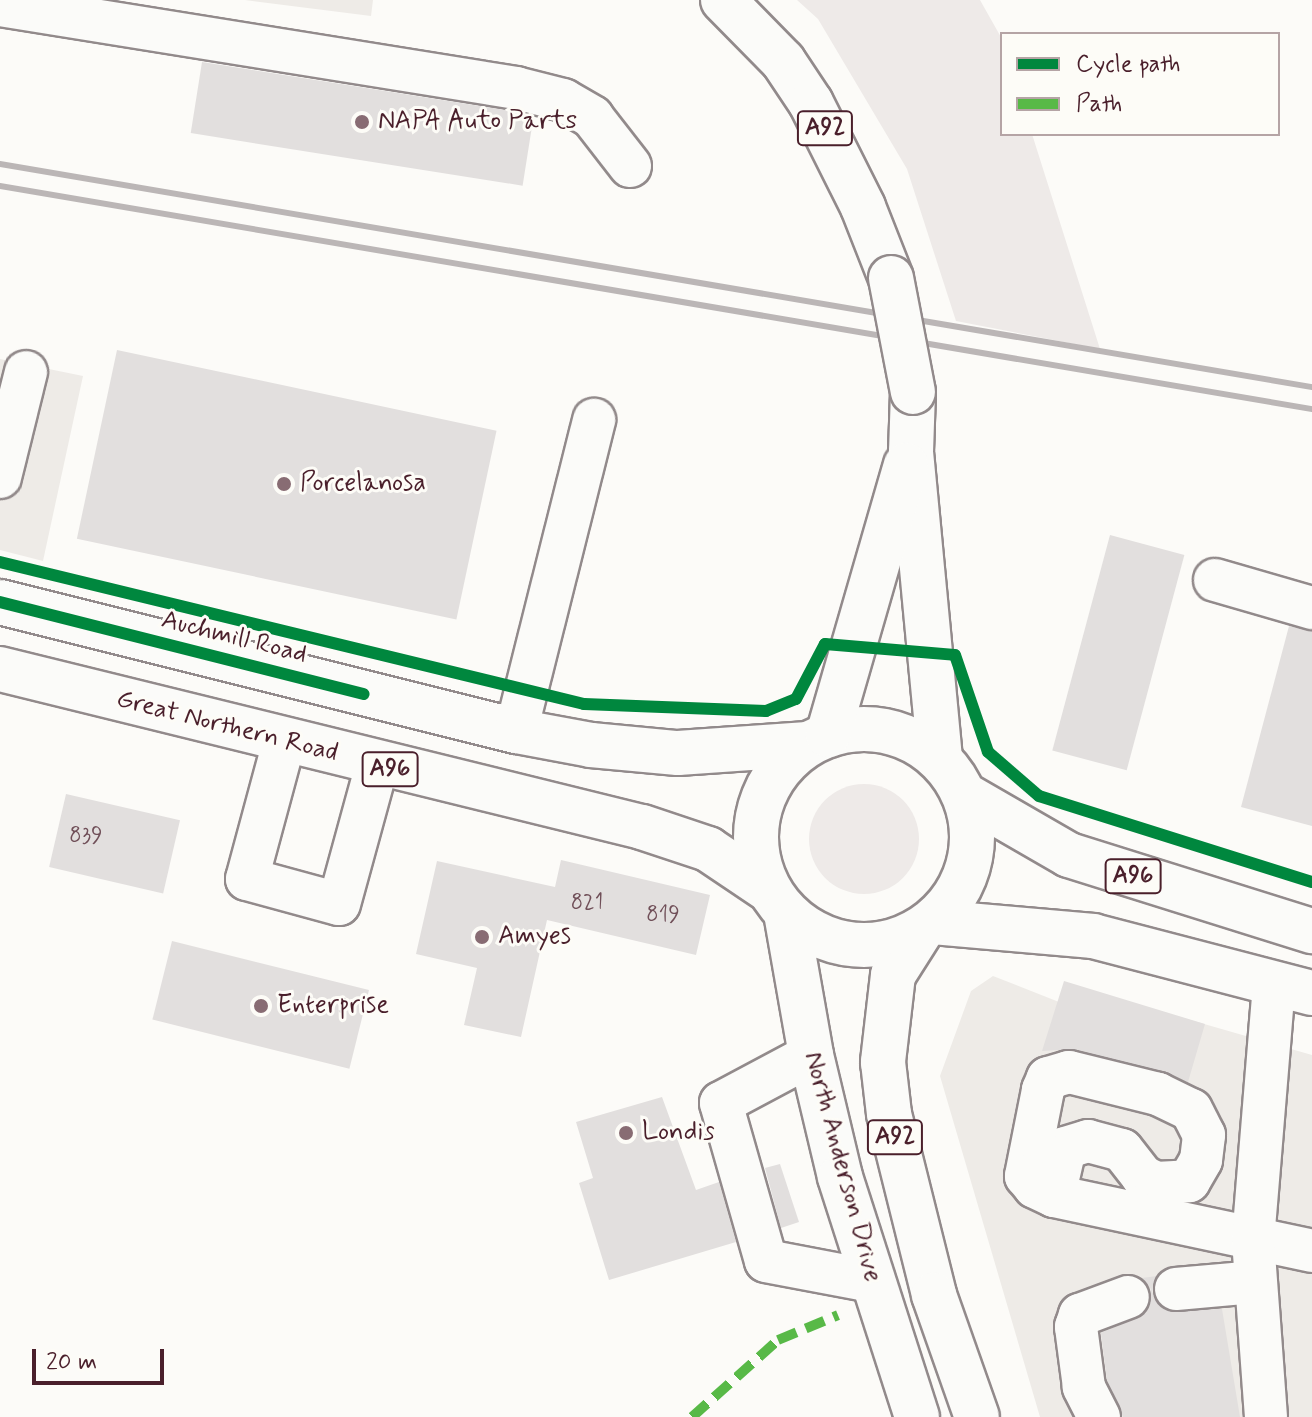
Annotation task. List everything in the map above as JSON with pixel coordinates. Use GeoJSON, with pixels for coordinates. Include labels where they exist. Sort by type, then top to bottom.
{"type":"FeatureCollection","features":[{"type":"Feature","properties":{"kind":"main road","name":"A92"},"geometry":{"type":"LineString","coordinates":[[723,0],[783,61],[811,103],[863,207],[891,278],[913,392],[911,452],[940,759]]}},
{"type":"Feature","properties":{"kind":"main road","name":"A92"},"geometry":{"type":"LineString","coordinates":[[818,740],[911,452]]}},
{"type":"Feature","properties":{"kind":"main road","name":"Auchmill Road"},"geometry":{"type":"LineString","coordinates":[[0,602],[516,731]]}},
{"type":"Feature","properties":{"kind":"main road","name":"Great Northern Road"},"geometry":{"type":"LineString","coordinates":[[0,669],[377,765],[642,827],[708,849],[777,902]]}},
{"type":"Feature","properties":{"kind":"main road","name":"A92"},"geometry":{"type":"LineString","coordinates":[[777,902],[755,843],[761,804],[779,770],[818,740],[857,728],[888,731],[916,741],[940,759],[965,795],[973,829],[970,864],[957,896],[927,926],[893,975],[883,1062],[889,1114],[934,1295],[977,1417]]}},
{"type":"Feature","properties":{"kind":"main road"},"geometry":{"type":"LineString","coordinates":[[516,731],[678,753],[818,740]]}},
{"type":"Feature","properties":{"kind":"main road","name":"A96"},"geometry":{"type":"LineString","coordinates":[[965,795],[1069,855],[1312,931]]}},
{"type":"Feature","properties":{"kind":"main road"},"geometry":{"type":"LineString","coordinates":[[777,902],[815,934],[850,945],[886,944],[927,926],[1053,930],[1132,944],[1293,988]]}},
{"type":"Feature","properties":{"kind":"main road","name":"North Anderson Drive"},"geometry":{"type":"LineString","coordinates":[[777,902],[811,1055],[872,1281],[917,1417]]}},
{"type":"Feature","properties":{"kind":"lane"},"geometry":{"type":"LineString","coordinates":[[17,4],[516,88],[563,100],[592,117],[630,166]]}},
{"type":"Feature","properties":{"kind":"lane"},"geometry":{"type":"LineString","coordinates":[[0,477],[26,372]]}},
{"type":"Feature","properties":{"kind":"lane"},"geometry":{"type":"LineString","coordinates":[[516,731],[594,420]]}},
{"type":"Feature","properties":{"kind":"lane"},"geometry":{"type":"LineString","coordinates":[[1215,580],[1312,608]]}},
{"type":"Feature","properties":{"kind":"lane"},"geometry":{"type":"LineString","coordinates":[[284,742],[247,879],[339,904],[377,765]]}},
{"type":"Feature","properties":{"kind":"lane"},"geometry":{"type":"LineString","coordinates":[[1266,1417],[1253,1240],[1293,988]]}},
{"type":"Feature","properties":{"kind":"lane"},"geometry":{"type":"LineString","coordinates":[[811,1055],[721,1103],[766,1261],[872,1281]]}},
{"type":"Feature","properties":{"kind":"lane"},"geometry":{"type":"LineString","coordinates":[[1054,1196],[1065,1148],[1088,1141],[1122,1150],[1142,1176],[1156,1183],[1189,1181],[1201,1160],[1204,1135],[1191,1110],[1158,1094],[1069,1072],[1048,1078],[1026,1176],[1054,1196],[1312,1251]]}},
{"type":"Feature","properties":{"kind":"lane"},"geometry":{"type":"LineString","coordinates":[[1176,1289],[1254,1282]]}},
{"type":"Feature","properties":{"kind":"lane"},"geometry":{"type":"LineString","coordinates":[[1099,1417],[1084,1387],[1076,1327],[1080,1315],[1128,1297]]}},
{"type":"Feature","properties":{"kind":"shaded area"},"geometry":{"type":"Polygon","coordinates":[[[245,0],[373,0],[371,16],[245,0]]]}},
{"type":"Feature","properties":{"kind":"shaded area"},"geometry":{"type":"Polygon","coordinates":[[[797,0],[980,0],[1000,35],[1000,136],[1033,136],[1100,349],[956,321],[907,169],[818,19],[797,0]]]}},
{"type":"Feature","properties":{"kind":"shaded area"},"geometry":{"type":"Polygon","coordinates":[[[0,359],[83,376],[43,561],[0,550],[0,359]]]}},
{"type":"Feature","properties":{"kind":"shaded area"},"geometry":{"type":"Polygon","coordinates":[[[864,784],[885,789],[903,800],[914,818],[919,839],[914,860],[903,878],[885,889],[864,894],[843,889],[825,878],[814,860],[809,839],[814,818],[825,800],[843,789],[864,784]]]}},
{"type":"Feature","properties":{"kind":"shaded area"},"geometry":{"type":"Polygon","coordinates":[[[993,976],[1059,1002],[1065,984],[1312,1055],[1312,1417],[1040,1417],[940,1076],[971,991],[993,976]]]}},
{"type":"Feature","properties":{"kind":"building","name":"NAPA Auto Parts"},"geometry":{"type":"Polygon","coordinates":[[[202,62],[534,115],[523,186],[191,133],[202,62]]]}},
{"type":"Feature","properties":{"kind":"building","name":"Porcelanosa"},"geometry":{"type":"Polygon","coordinates":[[[117,350],[497,431],[456,619],[77,539],[117,350]]]}},
{"type":"Feature","properties":{"kind":"building"},"geometry":{"type":"Polygon","coordinates":[[[1110,535],[1184,555],[1127,770],[1052,750],[1110,535]]]}},
{"type":"Feature","properties":{"kind":"building"},"geometry":{"type":"Polygon","coordinates":[[[1289,626],[1312,631],[1312,826],[1241,807],[1289,626]]]}},
{"type":"Feature","properties":{"kind":"building"},"geometry":{"type":"Polygon","coordinates":[[[66,794],[180,820],[163,893],[49,867],[66,794]]]}},
{"type":"Feature","properties":{"kind":"building","name":"Amyes"},"geometry":{"type":"Polygon","coordinates":[[[561,860],[710,895],[696,955],[547,920],[521,1037],[464,1025],[477,968],[416,954],[437,861],[555,887],[561,860]]]}},
{"type":"Feature","properties":{"kind":"building","name":"Enterprise"},"geometry":{"type":"Polygon","coordinates":[[[172,941],[369,990],[349,1069],[152,1020],[172,941]]]}},
{"type":"Feature","properties":{"kind":"building"},"geometry":{"type":"Polygon","coordinates":[[[1064,981],[1205,1024],[1188,1082],[1075,1049],[1042,1051],[1064,981]]]}},
{"type":"Feature","properties":{"kind":"building"},"geometry":{"type":"Polygon","coordinates":[[[662,1097],[696,1190],[719,1182],[736,1242],[609,1280],[579,1183],[593,1178],[576,1122],[662,1097]]]}},
{"type":"Feature","properties":{"kind":"building"},"geometry":{"type":"Polygon","coordinates":[[[780,1164],[799,1222],[781,1228],[765,1168],[780,1164]]]}},
{"type":"Feature","properties":{"kind":"building"},"geometry":{"type":"Polygon","coordinates":[[[1157,1276],[1152,1292],[1165,1310],[1222,1309],[1240,1417],[1123,1417],[1107,1380],[1101,1333],[1146,1313],[1151,1289],[1142,1278],[1157,1276]]]}},
{"type":"Feature","properties":{"kind":"railway"},"geometry":{"type":"LineString","coordinates":[[0,164],[1312,387]]}},
{"type":"Feature","properties":{"kind":"railway"},"geometry":{"type":"LineString","coordinates":[[0,186],[1312,409]]}},
{"type":"Feature","properties":{"kind":"marked path"},"geometry":{"type":"LineString","coordinates":[[692,1417],[778,1340],[838,1315]]}},
{"type":"Feature","properties":{"kind":"cycle path"},"geometry":{"type":"LineString","coordinates":[[0,562],[584,704],[766,711],[796,699],[825,644],[955,655],[988,752],[1039,796],[1312,882]]}},
{"type":"Feature","properties":{"kind":"cycle path"},"geometry":{"type":"LineString","coordinates":[[0,602],[364,694]]}},
{"type":"Feature","properties":{"kind":"place","name":"NAPA Auto Parts"},"geometry":{"type":"Point","coordinates":[362,122]}},
{"type":"Feature","properties":{"kind":"place","name":"Porcelanosa"},"geometry":{"type":"Point","coordinates":[284,484]}},
{"type":"Feature","properties":{"kind":"place","name":"Amyes"},"geometry":{"type":"Point","coordinates":[482,937]}},
{"type":"Feature","properties":{"kind":"place","name":"Enterprise"},"geometry":{"type":"Point","coordinates":[261,1006]}},
{"type":"Feature","properties":{"kind":"place","name":"Londis"},"geometry":{"type":"Point","coordinates":[626,1133]}}]}
